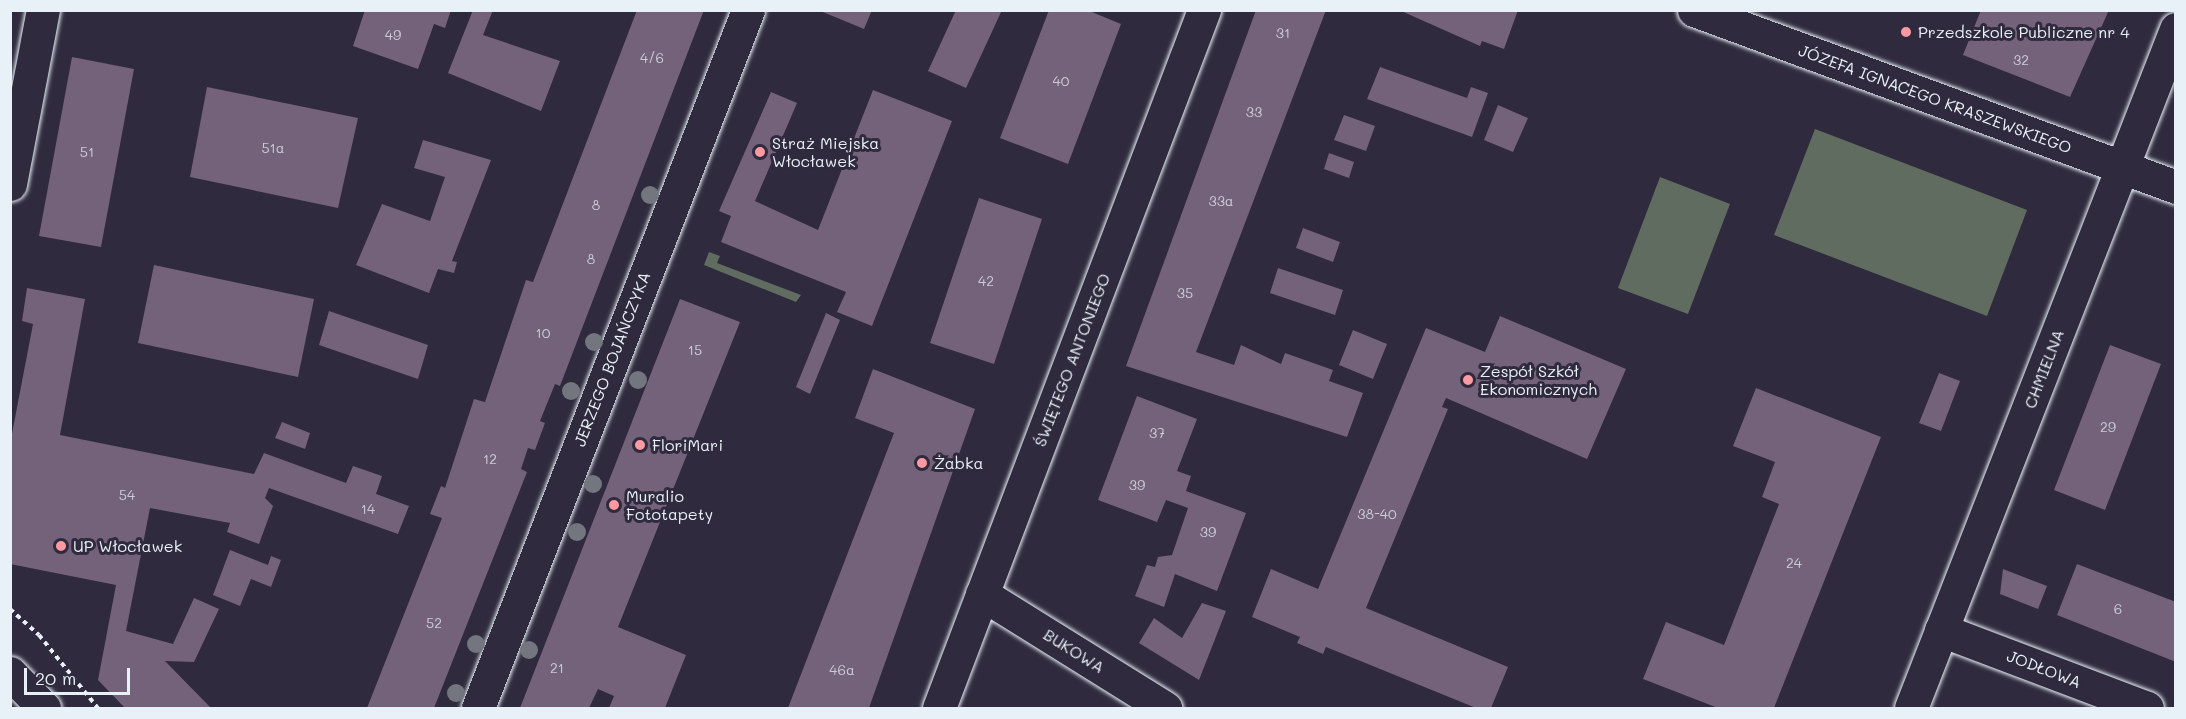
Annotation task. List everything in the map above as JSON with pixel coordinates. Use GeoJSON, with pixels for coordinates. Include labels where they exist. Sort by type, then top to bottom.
{"type":"FeatureCollection","features":[{"type":"Feature","properties":{"kind":"street"},"geometry":{"type":"LineString","coordinates":[[10,184],[44,10]]}},
{"type":"Feature","properties":{"kind":"street","name":"JERZEGO BOJAŃCZYKA"},"geometry":{"type":"LineString","coordinates":[[478,708],[748,10]]}},
{"type":"Feature","properties":{"kind":"street","name":"ŚWIĘTEGO ANTONIEGO"},"geometry":{"type":"LineString","coordinates":[[939,708],[1204,10]]}},
{"type":"Feature","properties":{"kind":"street","name":"JÓZEFA IGNACEGO KRASZEWSKIEGO"},"geometry":{"type":"LineString","coordinates":[[1694,10],[2175,187]]}},
{"type":"Feature","properties":{"kind":"street","name":"CHMIELNA"},"geometry":{"type":"LineString","coordinates":[[1911,708],[2123,167],[2175,28]]}},
{"type":"Feature","properties":{"kind":"street","name":"BUKOWA"},"geometry":{"type":"LineString","coordinates":[[982,594],[1165,708]]}},
{"type":"Feature","properties":{"kind":"street","name":"JODŁOWA"},"geometry":{"type":"LineString","coordinates":[[1941,630],[2147,708]]}},
{"type":"Feature","properties":{"kind":"street"},"geometry":{"type":"LineString","coordinates":[[10,673],[44,708]]}},
{"type":"Feature","properties":{"kind":"path"},"geometry":{"type":"LineString","coordinates":[[10,609],[39,635],[98,708]]}},
{"type":"Feature","properties":{"kind":"green space"},"geometry":{"type":"Polygon","coordinates":[[[1815,129],[2027,210],[1987,316],[1774,235],[1815,129]]]}},
{"type":"Feature","properties":{"kind":"green space"},"geometry":{"type":"Polygon","coordinates":[[[1660,177],[1730,204],[1688,314],[1618,288],[1660,177]]]}},
{"type":"Feature","properties":{"kind":"green space"},"geometry":{"type":"Polygon","coordinates":[[[709,252],[720,256],[717,263],[801,295],[796,302],[704,265],[709,252]]]}},
{"type":"Feature","properties":{"kind":"building"},"geometry":{"type":"Polygon","coordinates":[[[365,10],[451,10],[445,28],[434,24],[418,69],[353,46],[365,10]]]}},
{"type":"Feature","properties":{"kind":"building"},"geometry":{"type":"Polygon","coordinates":[[[473,10],[493,10],[483,35],[560,61],[541,111],[448,73],[473,10]]]}},
{"type":"Feature","properties":{"kind":"building"},"geometry":{"type":"Polygon","coordinates":[[[637,10],[704,10],[560,386],[555,384],[540,421],[545,423],[535,450],[528,448],[521,469],[527,472],[434,708],[367,708],[442,518],[430,514],[441,486],[445,488],[474,399],[485,402],[526,280],[533,282],[637,10]]]}},
{"type":"Feature","properties":{"kind":"building"},"geometry":{"type":"Polygon","coordinates":[[[818,10],[872,10],[864,29],[818,10]]]}},
{"type":"Feature","properties":{"kind":"building"},"geometry":{"type":"Polygon","coordinates":[[[956,10],[1002,10],[966,88],[928,71],[956,10]]]}},
{"type":"Feature","properties":{"kind":"building"},"geometry":{"type":"Polygon","coordinates":[[[1049,10],[1087,10],[1121,24],[1068,164],[1000,138],[1049,10]]]}},
{"type":"Feature","properties":{"kind":"building"},"geometry":{"type":"Polygon","coordinates":[[[1256,10],[1326,10],[1196,352],[1234,365],[1241,345],[1281,364],[1285,353],[1333,370],[1329,381],[1363,393],[1347,437],[1126,366],[1256,10]]]}},
{"type":"Feature","properties":{"kind":"building"},"geometry":{"type":"Polygon","coordinates":[[[1399,10],[1518,10],[1504,49],[1482,41],[1480,46],[1399,10]]]}},
{"type":"Feature","properties":{"kind":"building"},"geometry":{"type":"Polygon","coordinates":[[[1981,10],[2109,10],[2070,97],[1963,55],[1981,10]]]}},
{"type":"Feature","properties":{"kind":"building"},"geometry":{"type":"Polygon","coordinates":[[[72,57],[134,69],[101,247],[39,236],[72,57]]]}},
{"type":"Feature","properties":{"kind":"building"},"geometry":{"type":"Polygon","coordinates":[[[1380,67],[1467,98],[1471,87],[1488,93],[1472,137],[1367,99],[1380,67]]]}},
{"type":"Feature","properties":{"kind":"building"},"geometry":{"type":"Polygon","coordinates":[[[207,87],[358,118],[338,208],[190,177],[207,87]]]}},
{"type":"Feature","properties":{"kind":"building"},"geometry":{"type":"Polygon","coordinates":[[[873,90],[952,121],[872,326],[837,312],[846,292],[721,242],[731,216],[719,211],[771,92],[797,103],[755,201],[818,230],[873,90]]]}},
{"type":"Feature","properties":{"kind":"building"},"geometry":{"type":"Polygon","coordinates":[[[1498,105],[1528,118],[1513,152],[1484,140],[1498,105]]]}},
{"type":"Feature","properties":{"kind":"building"},"geometry":{"type":"Polygon","coordinates":[[[1344,115],[1375,126],[1366,151],[1334,140],[1344,115]]]}},
{"type":"Feature","properties":{"kind":"building"},"geometry":{"type":"Polygon","coordinates":[[[423,140],[491,160],[452,261],[457,262],[454,273],[438,269],[429,293],[356,265],[382,204],[430,221],[445,177],[414,168],[423,140]]]}},
{"type":"Feature","properties":{"kind":"building"},"geometry":{"type":"Polygon","coordinates":[[[1329,153],[1354,162],[1349,178],[1324,169],[1329,153]]]}},
{"type":"Feature","properties":{"kind":"building"},"geometry":{"type":"Polygon","coordinates":[[[979,198],[1042,219],[994,364],[930,343],[979,198]]]}},
{"type":"Feature","properties":{"kind":"building"},"geometry":{"type":"Polygon","coordinates":[[[1303,228],[1340,242],[1333,262],[1296,248],[1303,228]]]}},
{"type":"Feature","properties":{"kind":"building"},"geometry":{"type":"Polygon","coordinates":[[[154,265],[314,299],[298,377],[138,343],[154,265]]]}},
{"type":"Feature","properties":{"kind":"building"},"geometry":{"type":"Polygon","coordinates":[[[1278,268],[1343,290],[1335,315],[1270,293],[1278,268]]]}},
{"type":"Feature","properties":{"kind":"building"},"geometry":{"type":"Polygon","coordinates":[[[27,288],[85,299],[60,435],[254,474],[264,453],[346,483],[353,466],[382,476],[376,494],[409,506],[398,534],[269,488],[265,498],[273,506],[259,544],[227,532],[230,523],[150,508],[126,631],[173,644],[194,598],[219,609],[194,662],[165,661],[211,708],[125,708],[98,680],[116,585],[10,564],[10,444],[33,324],[22,321],[27,288]]]}},
{"type":"Feature","properties":{"kind":"building"},"geometry":{"type":"Polygon","coordinates":[[[680,299],[740,322],[618,627],[686,655],[665,708],[609,708],[614,696],[598,689],[589,708],[520,708],[680,299]]]}},
{"type":"Feature","properties":{"kind":"building"},"geometry":{"type":"Polygon","coordinates":[[[329,311],[428,345],[418,379],[319,345],[329,311]]]}},
{"type":"Feature","properties":{"kind":"building"},"geometry":{"type":"Polygon","coordinates":[[[826,313],[840,320],[810,394],[796,387],[826,313]]]}},
{"type":"Feature","properties":{"kind":"building"},"geometry":{"type":"Polygon","coordinates":[[[1500,316],[1626,369],[1587,459],[1446,398],[1442,407],[1448,409],[1366,608],[1508,667],[1491,708],[1476,708],[1326,647],[1323,654],[1297,643],[1300,637],[1252,617],[1271,569],[1318,589],[1426,328],[1485,352],[1500,316]]]}},
{"type":"Feature","properties":{"kind":"building"},"geometry":{"type":"Polygon","coordinates":[[[1353,330],[1387,344],[1373,379],[1339,365],[1353,330]]]}},
{"type":"Feature","properties":{"kind":"building"},"geometry":{"type":"Polygon","coordinates":[[[2110,345],[2161,364],[2105,510],[2054,490],[2110,345]]]}},
{"type":"Feature","properties":{"kind":"building"},"geometry":{"type":"Polygon","coordinates":[[[873,369],[975,409],[869,708],[788,708],[894,433],[855,418],[873,369]]]}},
{"type":"Feature","properties":{"kind":"building"},"geometry":{"type":"Polygon","coordinates":[[[1939,373],[1960,381],[1941,431],[1919,423],[1939,373]]]}},
{"type":"Feature","properties":{"kind":"building"},"geometry":{"type":"Polygon","coordinates":[[[1756,388],[1881,437],[1774,708],[1718,708],[1643,679],[1666,622],[1724,645],[1779,504],[1762,497],[1775,462],[1733,446],[1756,388]]]}},
{"type":"Feature","properties":{"kind":"building"},"geometry":{"type":"Polygon","coordinates":[[[1137,396],[1197,419],[1177,471],[1191,476],[1186,491],[1246,513],[1217,591],[1175,574],[1164,607],[1135,596],[1147,565],[1155,567],[1158,557],[1172,555],[1188,508],[1166,500],[1157,522],[1098,500],[1137,396]]]}},
{"type":"Feature","properties":{"kind":"building"},"geometry":{"type":"Polygon","coordinates":[[[282,422],[310,433],[305,449],[275,438],[282,422]]]}},
{"type":"Feature","properties":{"kind":"building"},"geometry":{"type":"Polygon","coordinates":[[[230,550],[268,565],[271,556],[281,560],[271,587],[251,579],[240,606],[213,595],[230,550]]]}},
{"type":"Feature","properties":{"kind":"building"},"geometry":{"type":"Polygon","coordinates":[[[2077,564],[2176,602],[2176,662],[2057,615],[2077,564]]]}},
{"type":"Feature","properties":{"kind":"building"},"geometry":{"type":"Polygon","coordinates":[[[2003,569],[2047,586],[2038,609],[2000,594],[2003,569]]]}},
{"type":"Feature","properties":{"kind":"building"},"geometry":{"type":"Polygon","coordinates":[[[1202,603],[1226,611],[1199,680],[1139,643],[1154,618],[1182,638],[1202,603]]]}},
{"type":"Feature","properties":{"kind":"place","name":"Przedszkole Publiczne nr 4"},"geometry":{"type":"Point","coordinates":[1906,32]}},
{"type":"Feature","properties":{"kind":"place","name":"Straż Miejska Włocławek"},"geometry":{"type":"Point","coordinates":[760,152]}},
{"type":"Feature","properties":{"kind":"place","name":"Zespół Szkół Ekonomicznych"},"geometry":{"type":"Point","coordinates":[1468,380]}},
{"type":"Feature","properties":{"kind":"place","name":"FloriMari"},"geometry":{"type":"Point","coordinates":[640,445]}},
{"type":"Feature","properties":{"kind":"place","name":"Żabka"},"geometry":{"type":"Point","coordinates":[922,463]}},
{"type":"Feature","properties":{"kind":"place","name":"Muralio Fototapety"},"geometry":{"type":"Point","coordinates":[614,505]}},
{"type":"Feature","properties":{"kind":"place","name":"UP Włocławek"},"geometry":{"type":"Point","coordinates":[61,546]}}]}
